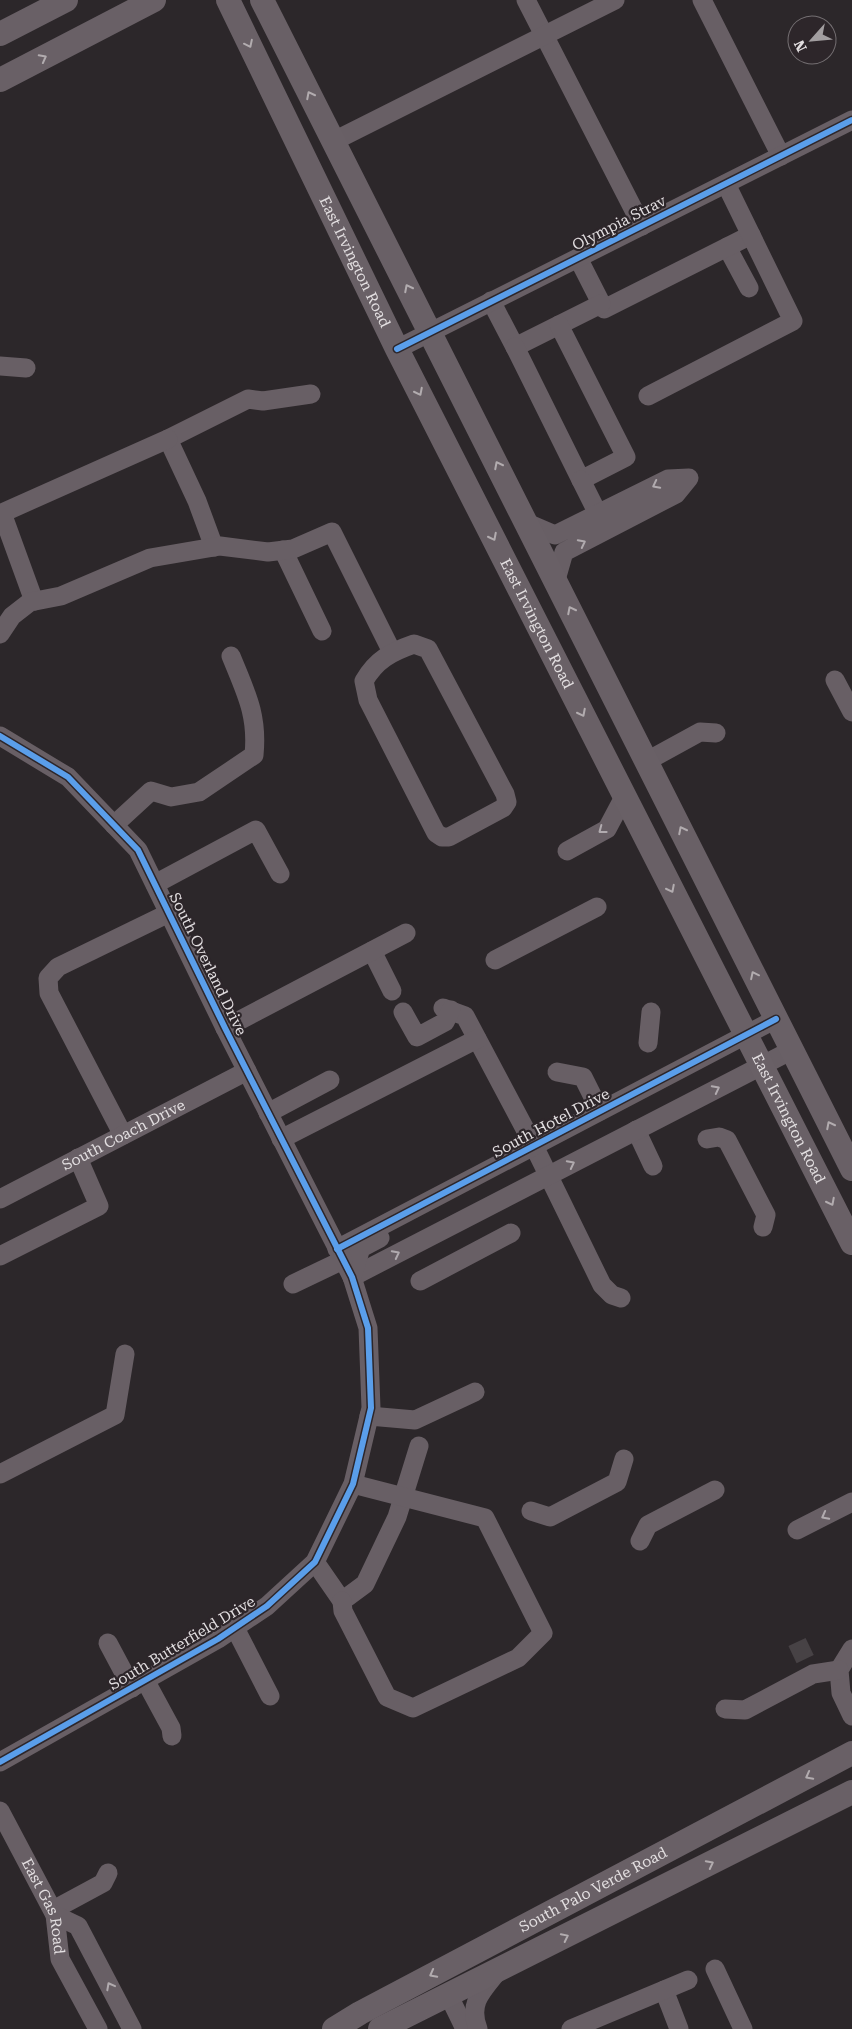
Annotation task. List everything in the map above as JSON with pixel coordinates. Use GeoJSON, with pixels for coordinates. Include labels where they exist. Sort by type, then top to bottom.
{"type":"FeatureCollection","features":[{"type":"Feature","properties":{"kind":"main road"},"geometry":{"type":"LineString","coordinates":[[0,34],[66,0]]}},
{"type":"Feature","properties":{"kind":"main road"},"geometry":{"type":"LineString","coordinates":[[0,80],[154,0]]}},
{"type":"Feature","properties":{"kind":"main road","name":"East Irvington Road"},"geometry":{"type":"LineString","coordinates":[[228,0],[397,349],[624,797],[747,1034],[852,1244]]}},
{"type":"Feature","properties":{"kind":"main road"},"geometry":{"type":"LineString","coordinates":[[262,0],[852,1169]]}},
{"type":"Feature","properties":{"kind":"main road","name":"South Palo Verde Road"},"geometry":{"type":"LineString","coordinates":[[334,2029],[368,2008],[850,1753]]}},
{"type":"Feature","properties":{"kind":"main road","name":"South Palo Verde Road"},"geometry":{"type":"LineString","coordinates":[[380,2029],[852,1792]]}},
{"type":"Feature","properties":{"kind":"main road"},"geometry":{"type":"LineString","coordinates":[[448,1994],[450,1984],[459,1976],[540,1932],[584,1895]]}},
{"type":"Feature","properties":{"kind":"street"},"geometry":{"type":"LineString","coordinates":[[526,0],[642,226]]}},
{"type":"Feature","properties":{"kind":"street"},"geometry":{"type":"LineString","coordinates":[[334,142],[615,0]]}},
{"type":"Feature","properties":{"kind":"street"},"geometry":{"type":"LineString","coordinates":[[702,0],[781,156]]}},
{"type":"Feature","properties":{"kind":"street","name":"Olympia Strav"},"geometry":{"type":"LineString","coordinates":[[397,349],[852,120]]}},
{"type":"Feature","properties":{"kind":"street"},"geometry":{"type":"LineString","coordinates":[[648,396],[793,320],[726,184]]}},
{"type":"Feature","properties":{"kind":"street"},"geometry":{"type":"LineString","coordinates":[[578,258],[604,309],[751,235]]}},
{"type":"Feature","properties":{"kind":"street"},"geometry":{"type":"LineString","coordinates":[[727,247],[748,288]]}},
{"type":"Feature","properties":{"kind":"street"},"geometry":{"type":"LineString","coordinates":[[491,301],[598,514]]}},
{"type":"Feature","properties":{"kind":"street"},"geometry":{"type":"LineString","coordinates":[[515,347],[601,304]]}},
{"type":"Feature","properties":{"kind":"street"},"geometry":{"type":"LineString","coordinates":[[559,325],[626,456],[581,480]]}},
{"type":"Feature","properties":{"kind":"street"},"geometry":{"type":"LineString","coordinates":[[0,366],[26,368]]}},
{"type":"Feature","properties":{"kind":"street"},"geometry":{"type":"LineString","coordinates":[[34,601],[2,513],[168,439],[248,399],[263,400],[311,394]]}},
{"type":"Feature","properties":{"kind":"street"},"geometry":{"type":"LineString","coordinates":[[168,439],[197,501],[214,547]]}},
{"type":"Feature","properties":{"kind":"street"},"geometry":{"type":"LineString","coordinates":[[527,523],[555,535],[668,479],[689,478],[676,494],[564,552],[556,580]]}},
{"type":"Feature","properties":{"kind":"street"},"geometry":{"type":"LineString","coordinates":[[0,634],[12,616],[34,601],[61,596],[150,558],[214,547],[268,552],[293,550],[332,532],[392,652]]}},
{"type":"Feature","properties":{"kind":"street"},"geometry":{"type":"LineString","coordinates":[[283,550],[322,631]]}},
{"type":"Feature","properties":{"kind":"street"},"geometry":{"type":"LineString","coordinates":[[414,644],[428,649],[505,794],[507,802],[503,808],[449,837],[442,837],[436,833],[368,700],[364,681],[373,666],[392,652],[414,644]]}},
{"type":"Feature","properties":{"kind":"street"},"geometry":{"type":"LineString","coordinates":[[114,825],[151,791],[171,797],[199,792],[254,755],[256,732],[253,711],[231,656]]}},
{"type":"Feature","properties":{"kind":"street"},"geometry":{"type":"LineString","coordinates":[[835,680],[852,712]]}},
{"type":"Feature","properties":{"kind":"street"},"geometry":{"type":"LineString","coordinates":[[647,761],[700,732],[716,733]]}},
{"type":"Feature","properties":{"kind":"street","name":"South Overland Drive"},"geometry":{"type":"LineString","coordinates":[[0,736],[68,777],[138,850],[225,1028],[340,1254]]}},
{"type":"Feature","properties":{"kind":"street"},"geometry":{"type":"LineString","coordinates":[[567,851],[607,829],[624,797]]}},
{"type":"Feature","properties":{"kind":"street"},"geometry":{"type":"LineString","coordinates":[[155,884],[256,830],[280,874]]}},
{"type":"Feature","properties":{"kind":"street"},"geometry":{"type":"LineString","coordinates":[[495,960],[596,907]]}},
{"type":"Feature","properties":{"kind":"street"},"geometry":{"type":"LineString","coordinates":[[123,1135],[49,993],[48,978],[58,967],[169,913]]}},
{"type":"Feature","properties":{"kind":"street"},"geometry":{"type":"LineString","coordinates":[[225,1028],[406,933]]}},
{"type":"Feature","properties":{"kind":"street"},"geometry":{"type":"LineString","coordinates":[[372,951],[392,991]]}},
{"type":"Feature","properties":{"kind":"street"},"geometry":{"type":"LineString","coordinates":[[403,1012],[417,1037],[445,1022],[447,1009],[465,1016],[534,1146],[602,1285],[612,1295],[620,1298]]}},
{"type":"Feature","properties":{"kind":"street"},"geometry":{"type":"LineString","coordinates":[[648,1042],[651,1012]]}},
{"type":"Feature","properties":{"kind":"street","name":"South Hotel Drive"},"geometry":{"type":"LineString","coordinates":[[293,1284],[340,1254],[468,1180],[776,1019]]}},
{"type":"Feature","properties":{"kind":"street"},"geometry":{"type":"LineString","coordinates":[[281,1139],[476,1039]]}},
{"type":"Feature","properties":{"kind":"street"},"geometry":{"type":"LineString","coordinates":[[352,1277],[792,1050]]}},
{"type":"Feature","properties":{"kind":"street","name":"South Coach Drive"},"geometry":{"type":"LineString","coordinates":[[0,1199],[247,1071]]}},
{"type":"Feature","properties":{"kind":"street"},"geometry":{"type":"LineString","coordinates":[[557,1072],[583,1077],[600,1111]]}},
{"type":"Feature","properties":{"kind":"street"},"geometry":{"type":"LineString","coordinates":[[268,1113],[330,1080]]}},
{"type":"Feature","properties":{"kind":"street"},"geometry":{"type":"LineString","coordinates":[[636,1130],[653,1166]]}},
{"type":"Feature","properties":{"kind":"street"},"geometry":{"type":"LineString","coordinates":[[707,1138],[719,1137],[727,1140],[766,1215],[764,1227]]}},
{"type":"Feature","properties":{"kind":"street"},"geometry":{"type":"LineString","coordinates":[[0,1256],[99,1206],[78,1158]]}},
{"type":"Feature","properties":{"kind":"street"},"geometry":{"type":"LineString","coordinates":[[352,1277],[361,1248],[433,1211],[468,1180]]}},
{"type":"Feature","properties":{"kind":"street"},"geometry":{"type":"LineString","coordinates":[[420,1281],[510,1233]]}},
{"type":"Feature","properties":{"kind":"street","name":"South Butterfield Drive"},"geometry":{"type":"LineString","coordinates":[[0,1762],[235,1628],[267,1606],[315,1562],[353,1484],[371,1408],[368,1328],[352,1277],[340,1254]]}},
{"type":"Feature","properties":{"kind":"street"},"geometry":{"type":"LineString","coordinates":[[0,1474],[116,1415],[124,1354]]}},
{"type":"Feature","properties":{"kind":"street"},"geometry":{"type":"LineString","coordinates":[[369,1416],[415,1420],[475,1392]]}},
{"type":"Feature","properties":{"kind":"street"},"geometry":{"type":"LineString","coordinates":[[342,1601],[365,1584],[397,1517],[419,1446]]}},
{"type":"Feature","properties":{"kind":"street"},"geometry":{"type":"LineString","coordinates":[[531,1511],[550,1517],[617,1482],[624,1459]]}},
{"type":"Feature","properties":{"kind":"street"},"geometry":{"type":"LineString","coordinates":[[315,1562],[342,1601],[343,1611],[387,1697],[413,1708],[518,1658],[543,1632],[485,1518],[353,1484]]}},
{"type":"Feature","properties":{"kind":"street"},"geometry":{"type":"LineString","coordinates":[[640,1541],[648,1525],[715,1490]]}},
{"type":"Feature","properties":{"kind":"street"},"geometry":{"type":"LineString","coordinates":[[797,1530],[852,1502]]}},
{"type":"Feature","properties":{"kind":"street"},"geometry":{"type":"LineString","coordinates":[[235,1628],[270,1696]]}},
{"type":"Feature","properties":{"kind":"street"},"geometry":{"type":"LineString","coordinates":[[108,1642],[171,1728],[172,1736]]}},
{"type":"Feature","properties":{"kind":"street"},"geometry":{"type":"LineString","coordinates":[[852,1649],[841,1693],[852,1716]]}},
{"type":"Feature","properties":{"kind":"street"},"geometry":{"type":"LineString","coordinates":[[726,1710],[745,1710],[810,1669],[845,1677]]}},
{"type":"Feature","properties":{"kind":"street","name":"East Gas Road"},"geometry":{"type":"LineString","coordinates":[[0,1811],[54,1912],[60,1959],[98,2029]]}},
{"type":"Feature","properties":{"kind":"street"},"geometry":{"type":"LineString","coordinates":[[108,1873],[103,1883],[54,1912],[78,1926],[132,2029]]}},
{"type":"Feature","properties":{"kind":"street"},"geometry":{"type":"LineString","coordinates":[[478,2029],[474,2018],[474,2005],[499,1969]]}},
{"type":"Feature","properties":{"kind":"street"},"geometry":{"type":"LineString","coordinates":[[715,1969],[743,2029]]}},
{"type":"Feature","properties":{"kind":"street"},"geometry":{"type":"LineString","coordinates":[[571,2029],[688,1980]]}},
{"type":"Feature","properties":{"kind":"street"},"geometry":{"type":"LineString","coordinates":[[664,1990],[680,2029]]}},
{"type":"Feature","properties":{"kind":"street"},"geometry":{"type":"LineString","coordinates":[[448,1994],[465,2029]]}},
{"type":"Feature","properties":{"kind":"tunnel"},"geometry":{"type":"LineString","coordinates":[[797,1642],[807,1663]]}},
{"type":"Feature","properties":{"kind":"cycle path"},"geometry":{"type":"LineString","coordinates":[[397,349],[852,120]]}},
{"type":"Feature","properties":{"kind":"cycle path"},"geometry":{"type":"LineString","coordinates":[[0,736],[68,777],[138,850],[225,1028],[352,1277],[368,1328],[371,1408],[353,1484],[315,1562],[267,1606],[218,1639],[0,1762]]}},
{"type":"Feature","properties":{"kind":"cycle path"},"geometry":{"type":"LineString","coordinates":[[337,1249],[776,1019]]}}]}
